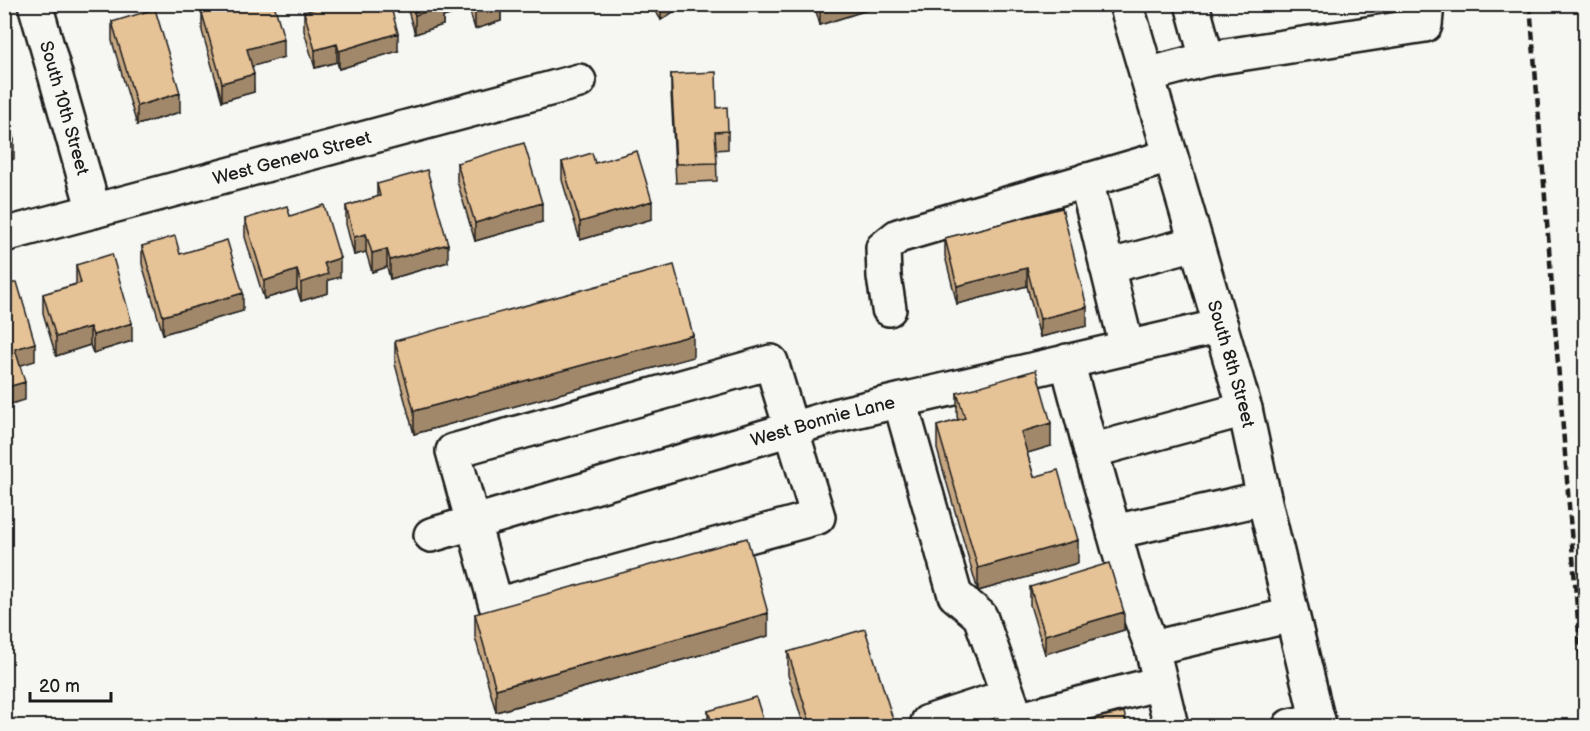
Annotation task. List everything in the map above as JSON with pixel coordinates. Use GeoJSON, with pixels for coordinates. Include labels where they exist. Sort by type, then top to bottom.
{"type":"FeatureCollection","features":[{"type":"Feature","properties":{"kind":"street","name":"South 10th Street"},"geometry":{"type":"LineString","coordinates":[[35,4],[94,211]]}},
{"type":"Feature","properties":{"kind":"street","name":"South 8th Street"},"geometry":{"type":"LineString","coordinates":[[1126,4],[1245,410],[1292,615],[1309,724]]}},
{"type":"Feature","properties":{"kind":"street"},"geometry":{"type":"LineString","coordinates":[[1192,4],[1207,59]]}},
{"type":"Feature","properties":{"kind":"street"},"geometry":{"type":"LineString","coordinates":[[1147,75],[1207,59],[1425,25],[1427,4]]}},
{"type":"Feature","properties":{"kind":"street","name":"West Geneva Street"},"geometry":{"type":"LineString","coordinates":[[4,235],[579,81]]}},
{"type":"Feature","properties":{"kind":"street"},"geometry":{"type":"LineString","coordinates":[[889,309],[884,277],[883,248],[898,236],[1170,156]]}},
{"type":"Feature","properties":{"kind":"street"},"geometry":{"type":"LineString","coordinates":[[1086,180],[1127,348]]}},
{"type":"Feature","properties":{"kind":"street"},"geometry":{"type":"LineString","coordinates":[[1107,267],[1196,243]]}},
{"type":"Feature","properties":{"kind":"street","name":"West Bonnie Lane"},"geometry":{"type":"LineString","coordinates":[[431,535],[842,414],[1221,327]]}},
{"type":"Feature","properties":{"kind":"street"},"geometry":{"type":"LineString","coordinates":[[1067,361],[1129,586],[1152,648],[1171,726]]}},
{"type":"Feature","properties":{"kind":"street"},"geometry":{"type":"LineString","coordinates":[[771,363],[790,430],[818,517],[496,605],[453,452],[771,363]]}},
{"type":"Feature","properties":{"kind":"street"},"geometry":{"type":"LineString","coordinates":[[900,401],[955,595],[981,616],[1015,714]]}},
{"type":"Feature","properties":{"kind":"street"},"geometry":{"type":"LineString","coordinates":[[1091,451],[1245,410]]}},
{"type":"Feature","properties":{"kind":"street"},"geometry":{"type":"LineString","coordinates":[[1114,532],[1264,498]]}},
{"type":"Feature","properties":{"kind":"street"},"geometry":{"type":"LineString","coordinates":[[1152,648],[1292,615]]}},
{"type":"Feature","properties":{"kind":"street"},"geometry":{"type":"LineString","coordinates":[[929,726],[928,722],[1015,714],[1160,683]]}},
{"type":"Feature","properties":{"kind":"building"},"geometry":{"type":"Polygon","coordinates":[[[230,4],[274,4],[284,39],[247,49],[254,74],[222,83],[202,13],[230,4]]]}},
{"type":"Feature","properties":{"kind":"building"},"geometry":{"type":"Polygon","coordinates":[[[330,4],[390,4],[398,33],[339,51],[337,44],[315,50],[304,12],[330,4]]]}},
{"type":"Feature","properties":{"kind":"building"},"geometry":{"type":"Polygon","coordinates":[[[411,4],[442,4],[443,7],[415,15],[411,4]]]}},
{"type":"Feature","properties":{"kind":"building"},"geometry":{"type":"Polygon","coordinates":[[[473,4],[496,4],[475,11],[473,4]]]}},
{"type":"Feature","properties":{"kind":"building"},"geometry":{"type":"Polygon","coordinates":[[[155,9],[180,93],[137,106],[112,22],[155,9]]]}},
{"type":"Feature","properties":{"kind":"building"},"geometry":{"type":"Polygon","coordinates":[[[716,72],[717,108],[727,107],[728,131],[715,132],[717,163],[676,164],[671,74],[716,72]]]}},
{"type":"Feature","properties":{"kind":"building"},"geometry":{"type":"Polygon","coordinates":[[[4,108],[14,140],[4,143],[4,108]]]}},
{"type":"Feature","properties":{"kind":"building"},"geometry":{"type":"Polygon","coordinates":[[[524,143],[542,203],[475,223],[457,163],[524,143]]]}},
{"type":"Feature","properties":{"kind":"building"},"geometry":{"type":"Polygon","coordinates":[[[637,151],[652,201],[580,222],[562,162],[592,153],[595,163],[637,151]]]}},
{"type":"Feature","properties":{"kind":"building"},"geometry":{"type":"Polygon","coordinates":[[[427,170],[448,244],[390,260],[387,249],[372,253],[366,234],[354,237],[346,206],[380,196],[377,184],[427,170]]]}},
{"type":"Feature","properties":{"kind":"building"},"geometry":{"type":"Polygon","coordinates":[[[324,205],[340,258],[324,263],[328,274],[301,283],[297,270],[264,281],[245,219],[287,206],[290,216],[324,205]]]}},
{"type":"Feature","properties":{"kind":"building"},"geometry":{"type":"Polygon","coordinates":[[[1062,208],[1087,307],[1040,319],[1027,268],[957,286],[945,238],[1062,208]]]}},
{"type":"Feature","properties":{"kind":"building"},"geometry":{"type":"Polygon","coordinates":[[[175,236],[180,254],[227,240],[243,293],[163,316],[142,246],[175,236]]]}},
{"type":"Feature","properties":{"kind":"building"},"geometry":{"type":"Polygon","coordinates":[[[112,254],[132,323],[93,335],[90,327],[56,337],[43,294],[81,283],[76,265],[112,254]]]}},
{"type":"Feature","properties":{"kind":"building"},"geometry":{"type":"Polygon","coordinates":[[[674,265],[693,335],[414,411],[395,341],[674,265]]]}},
{"type":"Feature","properties":{"kind":"building"},"geometry":{"type":"Polygon","coordinates":[[[17,282],[35,343],[15,349],[25,382],[4,388],[4,286],[17,282]]]}},
{"type":"Feature","properties":{"kind":"building"},"geometry":{"type":"Polygon","coordinates":[[[1036,370],[1051,423],[1021,432],[1034,477],[1058,470],[1078,540],[978,568],[937,426],[965,418],[957,393],[1036,370]]]}},
{"type":"Feature","properties":{"kind":"building"},"geometry":{"type":"Polygon","coordinates":[[[747,538],[768,613],[496,689],[475,614],[747,538]]]}},
{"type":"Feature","properties":{"kind":"building"},"geometry":{"type":"Polygon","coordinates":[[[1109,563],[1124,612],[1045,635],[1030,587],[1109,563]]]}},
{"type":"Feature","properties":{"kind":"building"},"geometry":{"type":"Polygon","coordinates":[[[865,629],[895,726],[811,726],[788,652],[865,629]]]}},
{"type":"Feature","properties":{"kind":"building"},"geometry":{"type":"Polygon","coordinates":[[[756,697],[765,726],[713,726],[708,711],[756,697]]]}},
{"type":"Feature","properties":{"kind":"building"},"geometry":{"type":"Polygon","coordinates":[[[1124,712],[1127,726],[1074,726],[1074,723],[1124,712]]]}},
{"type":"Feature","properties":{"kind":"railway"},"geometry":{"type":"LineString","coordinates":[[1530,4],[1586,724]]}}]}
